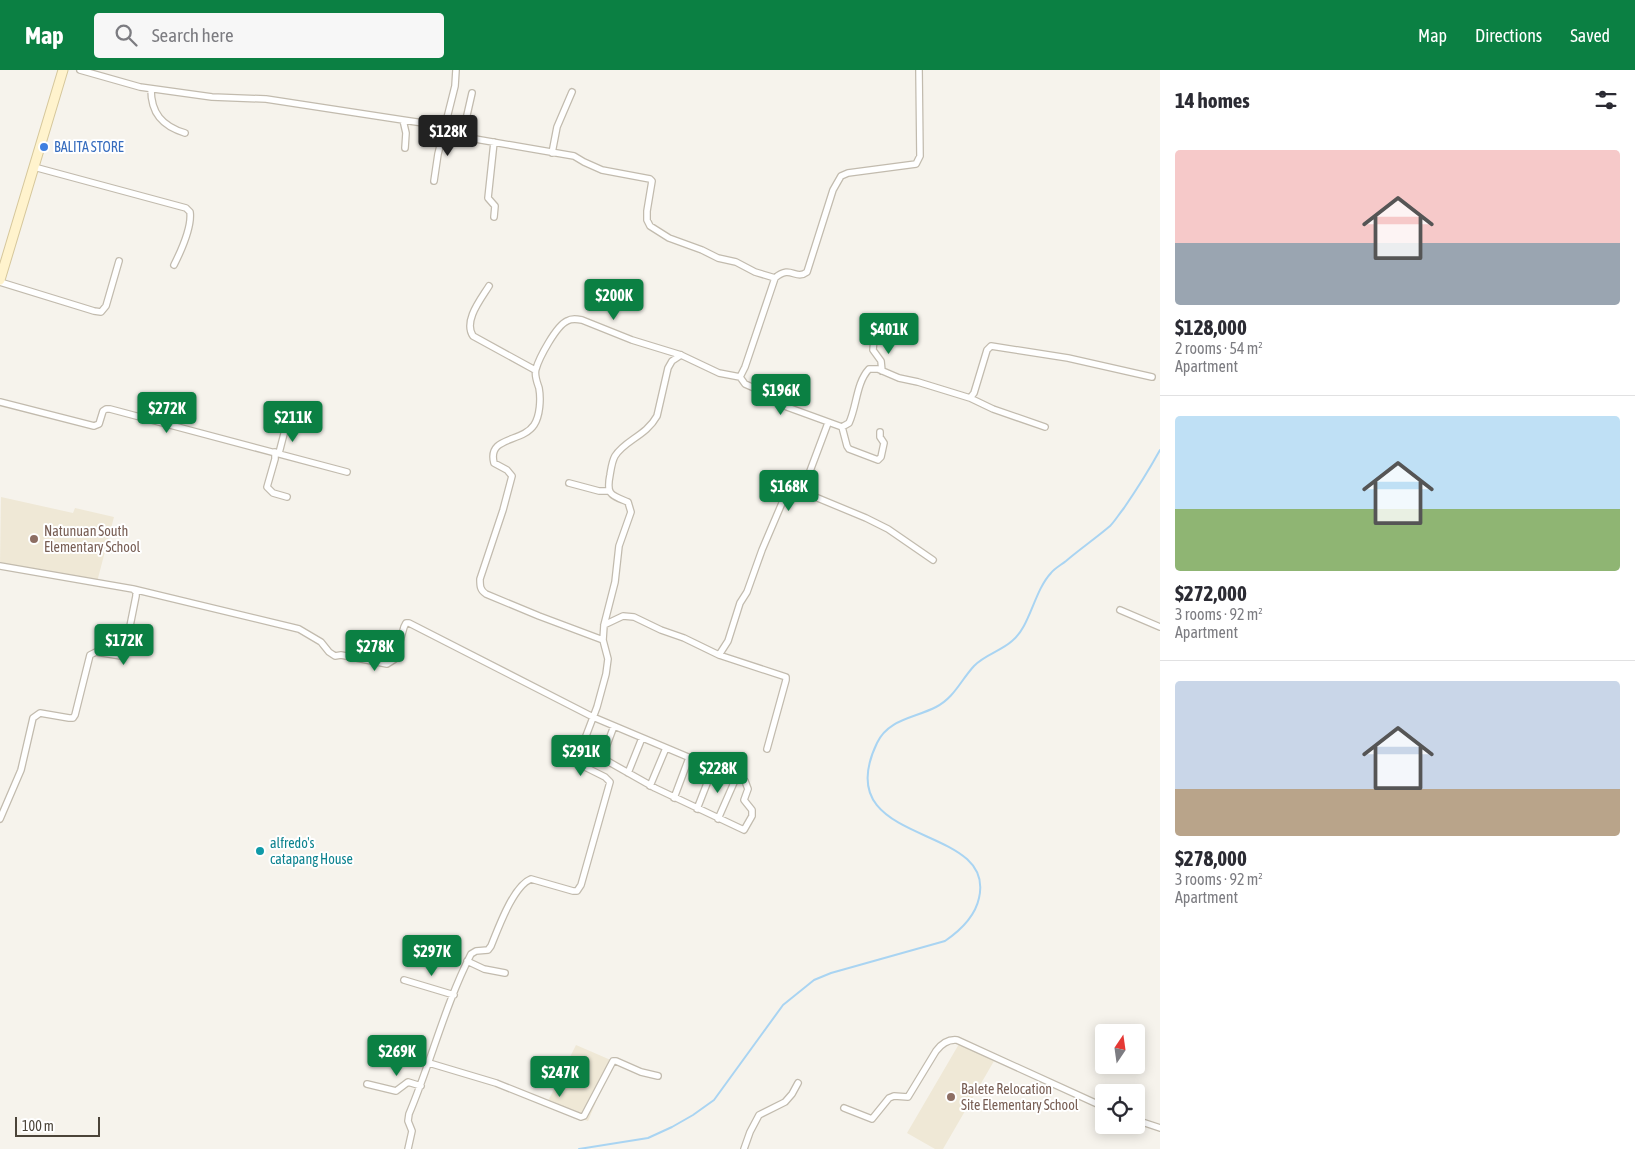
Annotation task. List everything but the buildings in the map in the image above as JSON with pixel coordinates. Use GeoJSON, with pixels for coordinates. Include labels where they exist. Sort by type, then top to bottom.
{"type":"FeatureCollection","features":[{"type":"Feature","properties":{"kind":"street"},"geometry":{"type":"LineString","coordinates":[[63,70],[0,281],[102,312],[106,306],[119,261]]}},
{"type":"Feature","properties":{"kind":"street"},"geometry":{"type":"LineString","coordinates":[[80,70],[151,89],[212,97],[266,99],[430,124],[442,131],[462,137],[574,156],[602,170],[650,178],[652,184],[647,211],[650,226],[677,241],[775,278]]}},
{"type":"Feature","properties":{"kind":"street"},"geometry":{"type":"LineString","coordinates":[[434,181],[442,131],[455,86],[456,70]]}},
{"type":"Feature","properties":{"kind":"street"},"geometry":{"type":"LineString","coordinates":[[740,377],[775,278],[781,273],[786,272],[798,275],[807,272],[833,190],[841,176],[916,164],[918,162],[920,156],[919,70]]}},
{"type":"Feature","properties":{"kind":"street"},"geometry":{"type":"LineString","coordinates":[[151,89],[152,105],[158,116],[168,126],[185,133]]}},
{"type":"Feature","properties":{"kind":"street"},"geometry":{"type":"LineString","coordinates":[[552,153],[557,127],[572,92]]}},
{"type":"Feature","properties":{"kind":"street"},"geometry":{"type":"LineString","coordinates":[[462,137],[472,93]]}},
{"type":"Feature","properties":{"kind":"street"},"geometry":{"type":"LineString","coordinates":[[403,120],[406,133],[405,148]]}},
{"type":"Feature","properties":{"kind":"street"},"geometry":{"type":"LineString","coordinates":[[494,142],[488,198],[495,206],[494,217]]}},
{"type":"Feature","properties":{"kind":"street"},"geometry":{"type":"LineString","coordinates":[[34,166],[186,208],[190,212],[190,220],[182,247],[174,264]]}},
{"type":"Feature","properties":{"kind":"street"},"geometry":{"type":"LineString","coordinates":[[489,286],[470,323],[470,331],[473,336],[535,370]]}},
{"type":"Feature","properties":{"kind":"street"},"geometry":{"type":"LineString","coordinates":[[603,640],[486,594],[480,586],[480,579],[512,476],[507,470],[494,463],[493,451],[496,446],[516,438],[531,429],[536,423],[540,398],[535,370],[553,335],[565,321],[573,319],[582,320],[632,340],[681,355],[719,373],[740,377],[745,384],[770,395],[787,407],[842,427],[849,423],[852,417],[865,373],[869,369],[878,369],[899,378],[970,398],[993,409],[1045,426]]}},
{"type":"Feature","properties":{"kind":"street"},"geometry":{"type":"LineString","coordinates":[[874,339],[873,350],[881,361],[882,371]]}},
{"type":"Feature","properties":{"kind":"street"},"geometry":{"type":"LineString","coordinates":[[970,398],[974,393],[987,350],[994,345],[1068,358],[1152,377]]}},
{"type":"Feature","properties":{"kind":"street"},"geometry":{"type":"LineString","coordinates":[[408,1149],[412,1132],[408,1118],[467,961],[473,952],[485,951],[491,946],[511,903],[527,880],[531,879],[573,891],[579,889],[610,782],[605,777],[583,766],[580,759],[581,749],[608,667],[603,640],[604,625],[615,582],[619,546],[631,512],[628,502],[614,497],[609,491],[609,481],[615,456],[654,422],[668,368],[672,361],[681,355]]}},
{"type":"Feature","properties":{"kind":"street"},"geometry":{"type":"LineString","coordinates":[[0,402],[94,426],[99,424],[103,411],[110,408],[347,472]]}},
{"type":"Feature","properties":{"kind":"street"},"geometry":{"type":"LineString","coordinates":[[813,479],[810,471],[828,423]]}},
{"type":"Feature","properties":{"kind":"street"},"geometry":{"type":"LineString","coordinates":[[286,426],[267,487],[273,493],[287,497]]}},
{"type":"Feature","properties":{"kind":"street"},"geometry":{"type":"LineString","coordinates":[[842,427],[849,449],[878,460],[881,457],[884,443],[880,437],[880,432]]}},
{"type":"Feature","properties":{"kind":"street"},"geometry":{"type":"LineString","coordinates":[[569,483],[599,491],[609,491]]}},
{"type":"Feature","properties":{"kind":"street"},"geometry":{"type":"LineString","coordinates":[[719,655],[728,641],[740,603],[747,592],[762,550],[785,496],[790,491],[801,490],[825,502],[880,524],[933,560]]}},
{"type":"Feature","properties":{"kind":"street"},"geometry":{"type":"LineString","coordinates":[[0,566],[133,589],[299,629],[321,642],[329,652],[336,656],[341,655],[388,664],[395,659],[404,627],[406,623],[410,623],[593,717],[745,781],[748,788],[744,800],[752,810],[752,816],[744,830],[650,786],[602,758],[614,726]]}},
{"type":"Feature","properties":{"kind":"street"},"geometry":{"type":"LineString","coordinates":[[0,819],[21,770],[34,718],[40,713],[73,718],[90,655],[96,652],[121,656],[125,651],[136,596],[136,592],[133,589]]}},
{"type":"Feature","properties":{"kind":"street"},"geometry":{"type":"LineString","coordinates":[[1120,610],[1160,627]]}},
{"type":"Feature","properties":{"kind":"street"},"geometry":{"type":"LineString","coordinates":[[604,625],[623,616],[634,616],[719,655],[786,676],[767,749]]}},
{"type":"Feature","properties":{"kind":"street"},"geometry":{"type":"LineString","coordinates":[[628,773],[642,738]]}},
{"type":"Feature","properties":{"kind":"street"},"geometry":{"type":"LineString","coordinates":[[650,786],[666,748]]}},
{"type":"Feature","properties":{"kind":"street"},"geometry":{"type":"LineString","coordinates":[[674,798],[689,758]]}},
{"type":"Feature","properties":{"kind":"street"},"geometry":{"type":"LineString","coordinates":[[697,809],[713,768]]}},
{"type":"Feature","properties":{"kind":"street"},"geometry":{"type":"LineString","coordinates":[[718,819],[736,778]]}},
{"type":"Feature","properties":{"kind":"street"},"geometry":{"type":"LineString","coordinates":[[467,961],[484,968],[505,973]]}},
{"type":"Feature","properties":{"kind":"street"},"geometry":{"type":"LineString","coordinates":[[404,980],[454,995]]}},
{"type":"Feature","properties":{"kind":"street"},"geometry":{"type":"LineString","coordinates":[[844,1108],[872,1119],[889,1098],[894,1096],[908,1097],[936,1050],[941,1044],[952,1040],[963,1043],[1095,1103]]}},
{"type":"Feature","properties":{"kind":"street"},"geometry":{"type":"LineString","coordinates":[[429,1063],[496,1083],[581,1117],[584,1116],[613,1061],[647,1074],[658,1076]]}},
{"type":"Feature","properties":{"kind":"street"},"geometry":{"type":"LineString","coordinates":[[367,1084],[396,1091],[408,1082],[421,1086]]}},
{"type":"Feature","properties":{"kind":"street"},"geometry":{"type":"LineString","coordinates":[[744,1149],[759,1115],[785,1102],[798,1083]]}},
{"type":"Feature","properties":{"kind":"street"},"geometry":{"type":"LineString","coordinates":[[1145,1123],[1160,1128]]}},
{"type":"Feature","properties":{"kind":"shaded area","name":"Natunuan South Elementary School"},"geometry":{"type":"Polygon","coordinates":[[[1,497],[73,513],[75,508],[114,517],[97,582],[0,566],[1,497]]]}},
{"type":"Feature","properties":{"kind":"shaded area","name":"Balete Relocation Site Elementary School"},"geometry":{"type":"Polygon","coordinates":[[[959,1044],[994,1061],[943,1149],[935,1149],[907,1133],[959,1044]]]}},
{"type":"Feature","properties":{"kind":"shaded area"},"geometry":{"type":"Polygon","coordinates":[[[576,1045],[613,1061],[588,1121],[546,1105],[576,1045]]]}},
{"type":"Feature","properties":{"kind":"waterway"},"geometry":{"type":"LineString","coordinates":[[579,1149],[648,1138],[693,1115],[714,1100],[783,1005],[814,980],[831,973],[945,941],[971,917],[979,898],[978,874],[963,856],[892,818],[874,801],[867,777],[877,743],[882,735],[895,724],[928,711],[948,699],[978,662],[1008,644],[1018,635],[1045,581],[1054,570],[1112,524],[1134,494],[1160,450]]}},
{"type":"Feature","properties":{"kind":"place","name":"BALITA STORE"},"geometry":{"type":"Point","coordinates":[44,147]}},
{"type":"Feature","properties":{"kind":"place","name":"Natunuan South Elementary School"},"geometry":{"type":"Point","coordinates":[34,539]}},
{"type":"Feature","properties":{"kind":"place","name":"alfredo's catapang House"},"geometry":{"type":"Point","coordinates":[260,851]}},
{"type":"Feature","properties":{"kind":"place","name":"Balete Relocation Site Elementary School"},"geometry":{"type":"Point","coordinates":[951,1097]}}]}
